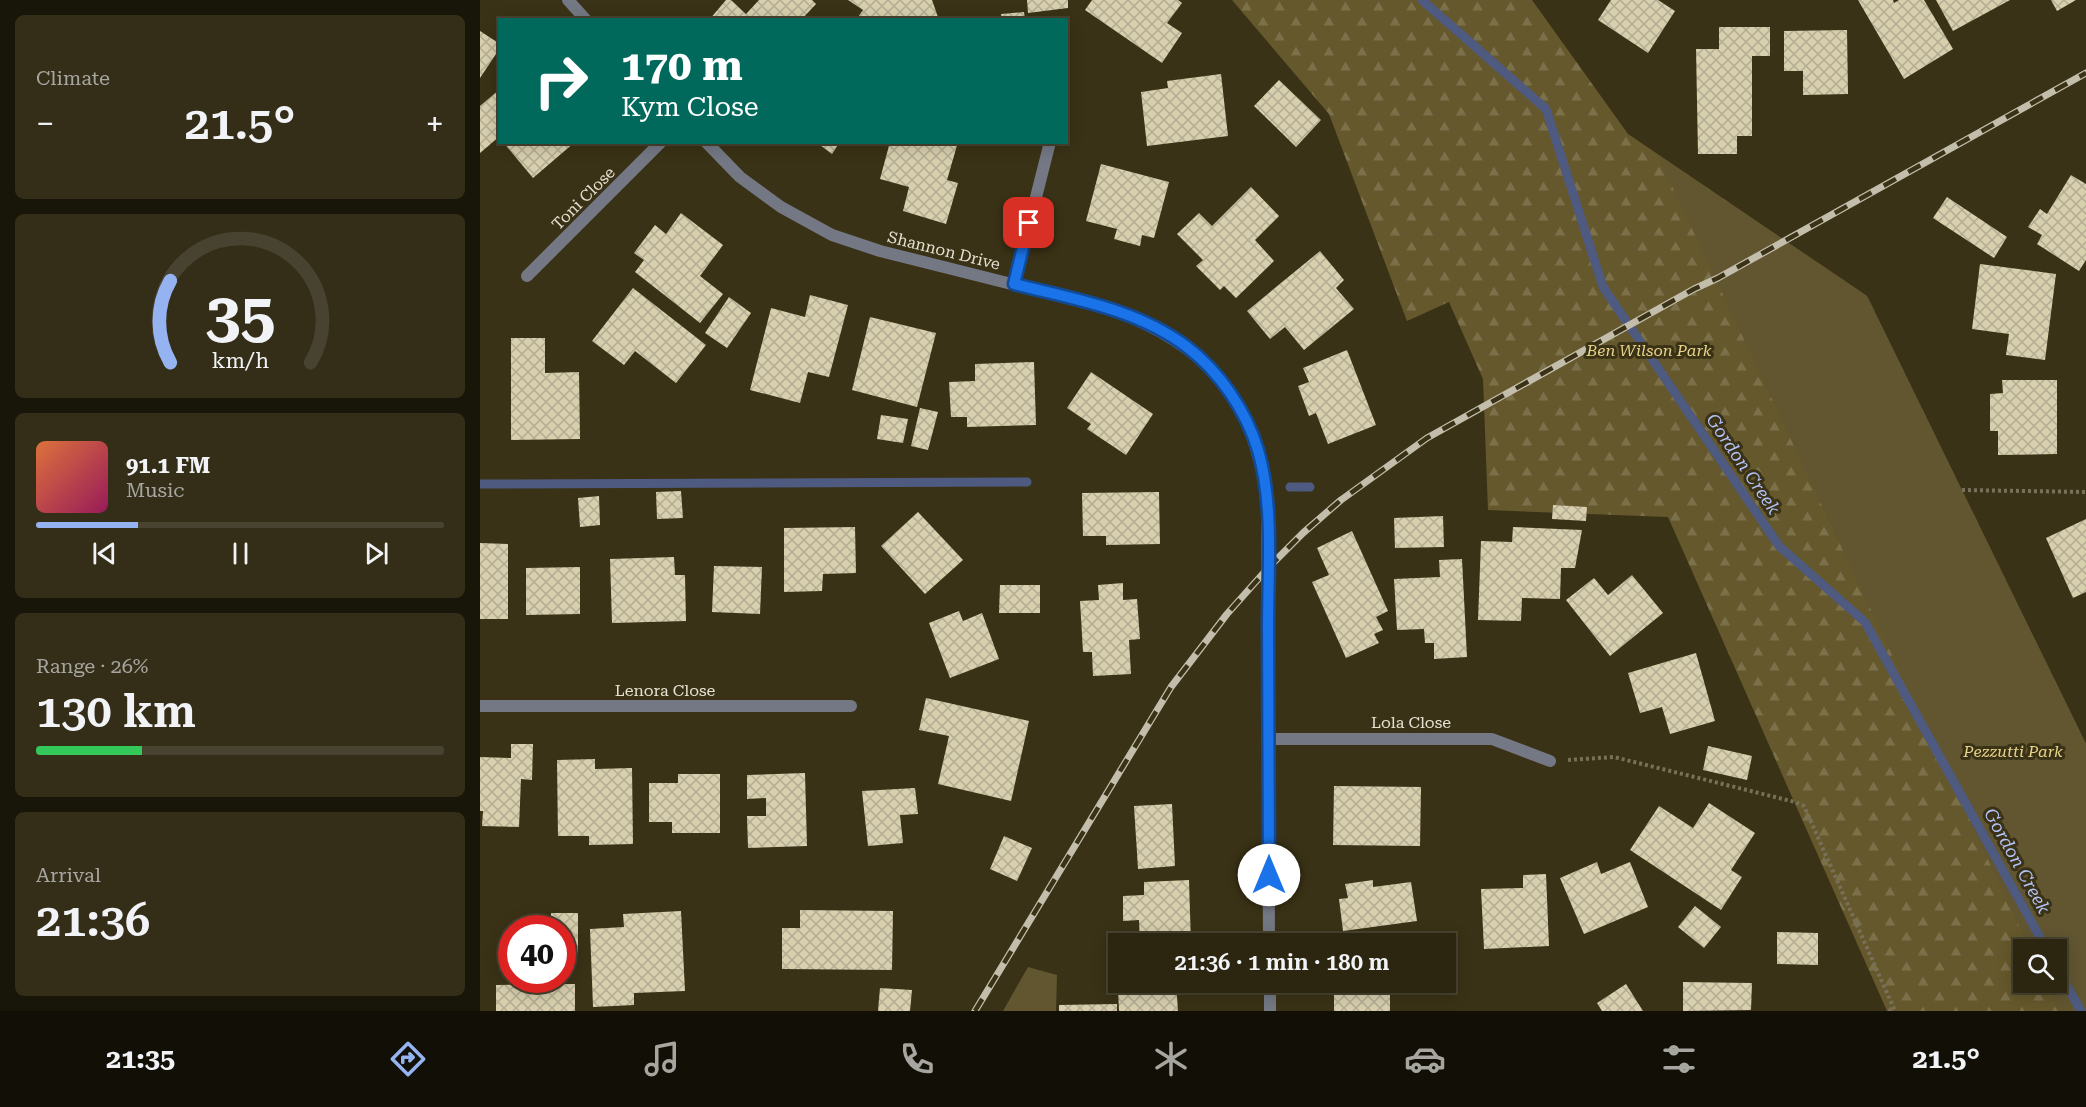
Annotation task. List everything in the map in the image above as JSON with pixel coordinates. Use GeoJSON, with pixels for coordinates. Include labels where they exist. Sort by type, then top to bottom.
{"type":"FeatureCollection","features":[{"type":"Feature","properties":{"kind":"street"},"geometry":{"type":"LineString","coordinates":[[568,0],[584,18]]}},
{"type":"Feature","properties":{"kind":"street","name":"Toni Close"},"geometry":{"type":"LineString","coordinates":[[527,276],[659,144]]}},
{"type":"Feature","properties":{"kind":"street","name":"Shannon Drive"},"geometry":{"type":"LineString","coordinates":[[708,144],[740,177],[781,207],[832,235],[880,251],[1111,309],[1147,323],[1177,340],[1199,357],[1213,371],[1236,402],[1257,449],[1267,500],[1269,933]]}},
{"type":"Feature","properties":{"kind":"street"},"geometry":{"type":"LineString","coordinates":[[1014,284],[1049,144]]}},
{"type":"Feature","properties":{"kind":"street","name":"Lenora Close"},"geometry":{"type":"LineString","coordinates":[[480,706],[851,706]]}},
{"type":"Feature","properties":{"kind":"street","name":"Lola Close"},"geometry":{"type":"LineString","coordinates":[[1269,739],[1492,739],[1550,761]]}},
{"type":"Feature","properties":{"kind":"street"},"geometry":{"type":"LineString","coordinates":[[1270,993],[1270,1011]]}},
{"type":"Feature","properties":{"kind":"path"},"geometry":{"type":"LineString","coordinates":[[1962,490],[2086,492]]}},
{"type":"Feature","properties":{"kind":"path"},"geometry":{"type":"LineString","coordinates":[[1550,761],[1614,757],[1804,806],[1895,1011]]}},
{"type":"Feature","properties":{"kind":"green space","name":"Ben Wilson Park"},"geometry":{"type":"Polygon","coordinates":[[[1232,0],[1532,0],[1628,134],[1867,296],[2086,744],[2086,1011],[1887,1011],[1668,517],[1488,510],[1483,379],[1449,302],[1407,321],[1329,114],[1232,0]]]}},
{"type":"Feature","properties":{"kind":"green space","name":"Pezzutti Park"},"geometry":{"type":"Polygon","coordinates":[[[1657,154],[1867,296],[2086,744],[2086,1011],[2059,1011],[2051,993],[2067,993],[2067,939],[2025,939],[1657,154]]]}},
{"type":"Feature","properties":{"kind":"green space"},"geometry":{"type":"Polygon","coordinates":[[[1028,967],[1057,975],[1056,1011],[1003,1011],[1028,967]]]}},
{"type":"Feature","properties":{"kind":"building"},"geometry":{"type":"Polygon","coordinates":[[[726,0],[731,0],[746,14],[759,0],[812,0],[816,4],[803,18],[711,18],[726,0]]]}},
{"type":"Feature","properties":{"kind":"building"},"geometry":{"type":"Polygon","coordinates":[[[848,0],[932,0],[938,18],[857,18],[863,10],[848,0]]]}},
{"type":"Feature","properties":{"kind":"building"},"geometry":{"type":"Polygon","coordinates":[[[1027,0],[1068,0],[1068,8],[1028,13],[1027,0]]]}},
{"type":"Feature","properties":{"kind":"building"},"geometry":{"type":"Polygon","coordinates":[[[1092,0],[1178,0],[1182,3],[1167,23],[1182,33],[1162,63],[1085,10],[1092,0]]]}},
{"type":"Feature","properties":{"kind":"building"},"geometry":{"type":"Polygon","coordinates":[[[1611,0],[1658,0],[1675,11],[1648,53],[1598,20],[1611,0]]]}},
{"type":"Feature","properties":{"kind":"building"},"geometry":{"type":"Polygon","coordinates":[[[1858,0],[1893,0],[1894,3],[1899,0],[1924,0],[1953,49],[1904,79],[1858,0]]]}},
{"type":"Feature","properties":{"kind":"building"},"geometry":{"type":"Polygon","coordinates":[[[1936,0],[2010,0],[1953,31],[1936,0]]]}},
{"type":"Feature","properties":{"kind":"building"},"geometry":{"type":"Polygon","coordinates":[[[2051,0],[2076,0],[2057,11],[2051,0]]]}},
{"type":"Feature","properties":{"kind":"building"},"geometry":{"type":"Polygon","coordinates":[[[1024,12],[1025,18],[1002,18],[1001,14],[1024,12]]]}},
{"type":"Feature","properties":{"kind":"building"},"geometry":{"type":"Polygon","coordinates":[[[1719,27],[1770,27],[1770,56],[1752,56],[1752,136],[1737,136],[1737,154],[1698,154],[1696,49],[1719,49],[1719,27]]]}},
{"type":"Feature","properties":{"kind":"building"},"geometry":{"type":"Polygon","coordinates":[[[1847,30],[1848,94],[1803,95],[1803,71],[1784,71],[1784,31],[1847,30]]]}},
{"type":"Feature","properties":{"kind":"building"},"geometry":{"type":"Polygon","coordinates":[[[480,31],[498,43],[498,51],[480,78],[480,31]]]}},
{"type":"Feature","properties":{"kind":"building"},"geometry":{"type":"Polygon","coordinates":[[[1221,74],[1228,136],[1147,146],[1141,92],[1168,88],[1167,81],[1221,74]]]}},
{"type":"Feature","properties":{"kind":"building"},"geometry":{"type":"Polygon","coordinates":[[[1279,80],[1321,120],[1296,147],[1254,106],[1279,80]]]}},
{"type":"Feature","properties":{"kind":"building"},"geometry":{"type":"Polygon","coordinates":[[[498,91],[498,138],[480,153],[480,106],[498,91]]]}},
{"type":"Feature","properties":{"kind":"building"},"geometry":{"type":"Polygon","coordinates":[[[505,144],[573,144],[533,178],[505,144]]]}},
{"type":"Feature","properties":{"kind":"building"},"geometry":{"type":"Polygon","coordinates":[[[819,144],[839,144],[832,154],[819,144]]]}},
{"type":"Feature","properties":{"kind":"building"},"geometry":{"type":"Polygon","coordinates":[[[889,144],[957,144],[947,180],[958,183],[946,224],[903,211],[909,187],[880,179],[889,144]]]}},
{"type":"Feature","properties":{"kind":"building"},"geometry":{"type":"Polygon","coordinates":[[[1101,164],[1169,182],[1154,238],[1142,235],[1140,246],[1114,239],[1117,229],[1086,221],[1101,164]]]}},
{"type":"Feature","properties":{"kind":"building"},"geometry":{"type":"Polygon","coordinates":[[[2071,175],[2086,184],[2086,260],[2079,271],[2037,244],[2042,235],[2028,227],[2040,209],[2047,214],[2071,175]]]}},
{"type":"Feature","properties":{"kind":"building"},"geometry":{"type":"Polygon","coordinates":[[[1251,187],[1279,216],[1255,240],[1274,261],[1236,298],[1224,286],[1220,290],[1196,266],[1203,260],[1177,234],[1199,213],[1212,226],[1251,187]]]}},
{"type":"Feature","properties":{"kind":"building"},"geometry":{"type":"Polygon","coordinates":[[[1947,197],[2007,237],[1994,258],[1933,218],[1947,197]]]}},
{"type":"Feature","properties":{"kind":"building"},"geometry":{"type":"Polygon","coordinates":[[[681,213],[723,245],[700,276],[723,294],[700,323],[635,272],[644,260],[634,253],[655,225],[666,234],[681,213]]]}},
{"type":"Feature","properties":{"kind":"building"},"geometry":{"type":"Polygon","coordinates":[[[1320,251],[1344,280],[1336,288],[1354,309],[1304,350],[1285,327],[1270,339],[1247,311],[1320,251]]]}},
{"type":"Feature","properties":{"kind":"building"},"geometry":{"type":"Polygon","coordinates":[[[1980,264],[2056,274],[2045,360],[2006,355],[2009,334],[1972,329],[1980,264]]]}},
{"type":"Feature","properties":{"kind":"building"},"geometry":{"type":"Polygon","coordinates":[[[633,288],[706,345],[676,383],[635,351],[624,365],[592,341],[633,288]]]}},
{"type":"Feature","properties":{"kind":"building"},"geometry":{"type":"Polygon","coordinates":[[[810,295],[848,305],[829,377],[808,372],[800,403],[750,390],[771,308],[805,317],[810,295]]]}},
{"type":"Feature","properties":{"kind":"building"},"geometry":{"type":"Polygon","coordinates":[[[729,297],[751,313],[727,348],[705,333],[729,297]]]}},
{"type":"Feature","properties":{"kind":"building"},"geometry":{"type":"Polygon","coordinates":[[[870,317],[936,333],[917,407],[852,390],[870,317]]]}},
{"type":"Feature","properties":{"kind":"building"},"geometry":{"type":"Polygon","coordinates":[[[511,338],[545,338],[545,373],[579,372],[580,439],[511,440],[511,338]]]}},
{"type":"Feature","properties":{"kind":"building"},"geometry":{"type":"Polygon","coordinates":[[[1347,350],[1376,425],[1328,444],[1316,413],[1309,416],[1298,386],[1309,382],[1303,368],[1347,350]]]}},
{"type":"Feature","properties":{"kind":"building"},"geometry":{"type":"Polygon","coordinates":[[[1034,362],[1036,425],[967,427],[967,417],[951,417],[949,382],[975,381],[975,364],[1034,362]]]}},
{"type":"Feature","properties":{"kind":"building"},"geometry":{"type":"Polygon","coordinates":[[[1091,372],[1153,414],[1126,455],[1087,429],[1091,424],[1067,408],[1091,372]]]}},
{"type":"Feature","properties":{"kind":"building"},"geometry":{"type":"Polygon","coordinates":[[[2002,380],[2057,380],[2057,454],[1998,455],[1998,431],[1990,431],[1990,394],[2003,393],[2002,380]]]}},
{"type":"Feature","properties":{"kind":"building"},"geometry":{"type":"Polygon","coordinates":[[[920,408],[938,412],[928,450],[911,446],[920,408]]]}},
{"type":"Feature","properties":{"kind":"building"},"geometry":{"type":"Polygon","coordinates":[[[881,415],[908,419],[903,443],[877,439],[881,415]]]}},
{"type":"Feature","properties":{"kind":"building"},"geometry":{"type":"Polygon","coordinates":[[[681,491],[683,518],[657,519],[656,492],[681,491]]]}},
{"type":"Feature","properties":{"kind":"building"},"geometry":{"type":"Polygon","coordinates":[[[1159,492],[1160,544],[1106,545],[1106,536],[1083,536],[1082,493],[1159,492]]]}},
{"type":"Feature","properties":{"kind":"building"},"geometry":{"type":"Polygon","coordinates":[[[599,496],[600,525],[580,527],[578,498],[599,496]]]}},
{"type":"Feature","properties":{"kind":"building"},"geometry":{"type":"Polygon","coordinates":[[[1553,505],[1587,507],[1586,521],[1552,519],[1553,505]]]}},
{"type":"Feature","properties":{"kind":"building"},"geometry":{"type":"Polygon","coordinates":[[[918,512],[963,560],[925,594],[881,546],[918,512]]]}},
{"type":"Feature","properties":{"kind":"building"},"geometry":{"type":"Polygon","coordinates":[[[1443,516],[1444,547],[1395,548],[1394,518],[1443,516]]]}},
{"type":"Feature","properties":{"kind":"building"},"geometry":{"type":"Polygon","coordinates":[[[2086,519],[2086,592],[2073,598],[2046,538],[2086,519]]]}},
{"type":"Feature","properties":{"kind":"building"},"geometry":{"type":"Polygon","coordinates":[[[855,527],[856,573],[823,574],[822,591],[784,592],[784,528],[855,527]]]}},
{"type":"Feature","properties":{"kind":"building"},"geometry":{"type":"Polygon","coordinates":[[[1513,527],[1582,530],[1575,568],[1561,568],[1560,599],[1522,598],[1521,621],[1478,620],[1481,541],[1512,542],[1513,527]]]}},
{"type":"Feature","properties":{"kind":"building"},"geometry":{"type":"Polygon","coordinates":[[[1352,531],[1388,611],[1376,617],[1383,630],[1374,634],[1379,643],[1346,658],[1312,582],[1329,575],[1317,548],[1352,531]]]}},
{"type":"Feature","properties":{"kind":"building"},"geometry":{"type":"Polygon","coordinates":[[[480,543],[508,544],[508,619],[480,619],[480,543]]]}},
{"type":"Feature","properties":{"kind":"building"},"geometry":{"type":"Polygon","coordinates":[[[674,557],[675,575],[685,575],[686,621],[612,623],[610,559],[674,557]]]}},
{"type":"Feature","properties":{"kind":"building"},"geometry":{"type":"Polygon","coordinates":[[[1462,559],[1467,657],[1434,659],[1434,643],[1425,643],[1424,629],[1397,630],[1394,579],[1440,577],[1439,560],[1462,559]]]}},
{"type":"Feature","properties":{"kind":"building"},"geometry":{"type":"Polygon","coordinates":[[[714,566],[762,567],[760,614],[712,612],[714,566]]]}},
{"type":"Feature","properties":{"kind":"building"},"geometry":{"type":"Polygon","coordinates":[[[580,567],[580,614],[526,615],[526,568],[580,567]]]}},
{"type":"Feature","properties":{"kind":"building"},"geometry":{"type":"Polygon","coordinates":[[[1632,575],[1663,613],[1610,656],[1566,600],[1594,578],[1608,595],[1632,575]]]}},
{"type":"Feature","properties":{"kind":"building"},"geometry":{"type":"Polygon","coordinates":[[[1123,583],[1123,600],[1137,599],[1140,639],[1129,640],[1131,674],[1093,676],[1092,652],[1083,652],[1080,601],[1099,600],[1098,585],[1123,583]]]}},
{"type":"Feature","properties":{"kind":"building"},"geometry":{"type":"Polygon","coordinates":[[[1000,585],[1040,585],[1040,613],[999,613],[1000,585]]]}},
{"type":"Feature","properties":{"kind":"building"},"geometry":{"type":"Polygon","coordinates":[[[959,611],[963,621],[982,613],[999,659],[950,678],[929,623],[959,611]]]}},
{"type":"Feature","properties":{"kind":"building"},"geometry":{"type":"Polygon","coordinates":[[[1696,653],[1715,721],[1670,734],[1662,707],[1640,713],[1628,673],[1696,653]]]}},
{"type":"Feature","properties":{"kind":"building"},"geometry":{"type":"Polygon","coordinates":[[[926,698],[1029,721],[1011,801],[938,784],[949,736],[919,730],[926,698]]]}},
{"type":"Feature","properties":{"kind":"building"},"geometry":{"type":"Polygon","coordinates":[[[511,744],[533,744],[532,780],[521,779],[519,827],[482,826],[480,757],[511,758],[511,744]]]}},
{"type":"Feature","properties":{"kind":"building"},"geometry":{"type":"Polygon","coordinates":[[[1708,746],[1752,756],[1747,780],[1703,770],[1708,746]]]}},
{"type":"Feature","properties":{"kind":"building"},"geometry":{"type":"Polygon","coordinates":[[[595,759],[595,769],[632,768],[633,844],[589,845],[589,836],[558,836],[557,760],[595,759]]]}},
{"type":"Feature","properties":{"kind":"building"},"geometry":{"type":"Polygon","coordinates":[[[805,773],[807,846],[748,848],[747,816],[766,816],[766,798],[747,799],[747,775],[805,773]]]}},
{"type":"Feature","properties":{"kind":"building"},"geometry":{"type":"Polygon","coordinates":[[[678,774],[720,774],[720,833],[672,833],[672,822],[649,822],[649,783],[678,783],[678,774]]]}},
{"type":"Feature","properties":{"kind":"building"},"geometry":{"type":"Polygon","coordinates":[[[1334,786],[1421,787],[1420,846],[1333,845],[1334,786]]]}},
{"type":"Feature","properties":{"kind":"building"},"geometry":{"type":"Polygon","coordinates":[[[915,788],[918,814],[900,815],[903,843],[868,846],[862,791],[915,788]]]}},
{"type":"Feature","properties":{"kind":"building"},"geometry":{"type":"Polygon","coordinates":[[[1709,803],[1755,833],[1731,870],[1742,877],[1721,910],[1630,850],[1659,806],[1693,828],[1709,803]]]}},
{"type":"Feature","properties":{"kind":"building"},"geometry":{"type":"Polygon","coordinates":[[[1172,804],[1175,866],[1138,869],[1134,806],[1172,804]]]}},
{"type":"Feature","properties":{"kind":"building"},"geometry":{"type":"Polygon","coordinates":[[[1004,836],[1032,848],[1017,881],[990,869],[1004,836]]]}},
{"type":"Feature","properties":{"kind":"building"},"geometry":{"type":"Polygon","coordinates":[[[1597,862],[1601,874],[1630,862],[1648,907],[1584,934],[1560,878],[1597,862]]]}},
{"type":"Feature","properties":{"kind":"building"},"geometry":{"type":"Polygon","coordinates":[[[1546,874],[1549,946],[1484,949],[1481,889],[1523,888],[1523,875],[1546,874]]]}},
{"type":"Feature","properties":{"kind":"building"},"geometry":{"type":"Polygon","coordinates":[[[1189,880],[1191,933],[1140,933],[1139,920],[1123,921],[1123,896],[1144,895],[1144,882],[1189,880]]]}},
{"type":"Feature","properties":{"kind":"building"},"geometry":{"type":"Polygon","coordinates":[[[1373,880],[1373,887],[1411,882],[1417,921],[1343,931],[1339,899],[1348,898],[1345,884],[1373,880]]]}},
{"type":"Feature","properties":{"kind":"building"},"geometry":{"type":"Polygon","coordinates":[[[1695,906],[1721,927],[1704,948],[1678,927],[1695,906]]]}},
{"type":"Feature","properties":{"kind":"building"},"geometry":{"type":"Polygon","coordinates":[[[800,910],[893,911],[892,970],[782,969],[782,928],[800,928],[800,910]]]}},
{"type":"Feature","properties":{"kind":"building"},"geometry":{"type":"Polygon","coordinates":[[[681,911],[685,991],[634,993],[634,1005],[593,1007],[590,929],[624,927],[623,914],[681,911]]]}},
{"type":"Feature","properties":{"kind":"building"},"geometry":{"type":"Polygon","coordinates":[[[551,913],[578,913],[578,953],[576,953],[576,915],[551,915],[551,913]]]}},
{"type":"Feature","properties":{"kind":"building"},"geometry":{"type":"Polygon","coordinates":[[[1777,932],[1818,933],[1818,965],[1777,964],[1777,932]]]}},
{"type":"Feature","properties":{"kind":"building"},"geometry":{"type":"Polygon","coordinates":[[[1683,982],[1752,983],[1751,1010],[1683,1011],[1683,982]]]}},
{"type":"Feature","properties":{"kind":"building"},"geometry":{"type":"Polygon","coordinates":[[[1626,984],[1643,1011],[1602,1011],[1597,1003],[1626,984]]]}},
{"type":"Feature","properties":{"kind":"building"},"geometry":{"type":"Polygon","coordinates":[[[496,985],[498,985],[498,993],[575,993],[575,1011],[496,1011],[496,985]]]}},
{"type":"Feature","properties":{"kind":"building"},"geometry":{"type":"Polygon","coordinates":[[[880,988],[912,990],[910,1011],[878,1011],[880,988]]]}},
{"type":"Feature","properties":{"kind":"building"},"geometry":{"type":"Polygon","coordinates":[[[1118,993],[1177,993],[1178,1011],[1119,1011],[1118,993]]]}},
{"type":"Feature","properties":{"kind":"building"},"geometry":{"type":"Polygon","coordinates":[[[1334,993],[1390,993],[1390,1011],[1334,1011],[1334,993]]]}},
{"type":"Feature","properties":{"kind":"building"},"geometry":{"type":"Polygon","coordinates":[[[1117,1004],[1117,1011],[1059,1011],[1059,1005],[1117,1004]]]}},
{"type":"Feature","properties":{"kind":"waterway","name":"Gordon Creek"},"geometry":{"type":"LineString","coordinates":[[1422,0],[1546,109],[1603,287],[1779,546],[1865,622],[2041,939]]}},
{"type":"Feature","properties":{"kind":"waterway"},"geometry":{"type":"LineString","coordinates":[[480,484],[1027,482]]}},
{"type":"Feature","properties":{"kind":"waterway"},"geometry":{"type":"LineString","coordinates":[[1290,487],[1310,487]]}},
{"type":"Feature","properties":{"kind":"waterway","name":"Gordon Creek"},"geometry":{"type":"LineString","coordinates":[[2067,986],[2081,1011]]}},
{"type":"Feature","properties":{"kind":"railway"},"geometry":{"type":"LineString","coordinates":[[975,1011],[1171,687],[1227,614],[1268,568],[1341,500],[1427,438],[2086,73]]}},
{"type":"Feature","properties":{"kind":"route"},"geometry":{"type":"LineString","coordinates":[[1029,223],[1014,284],[1111,309],[1147,323],[1177,340],[1199,357],[1226,387],[1253,435],[1262,465],[1268,524],[1269,875]]}}]}
